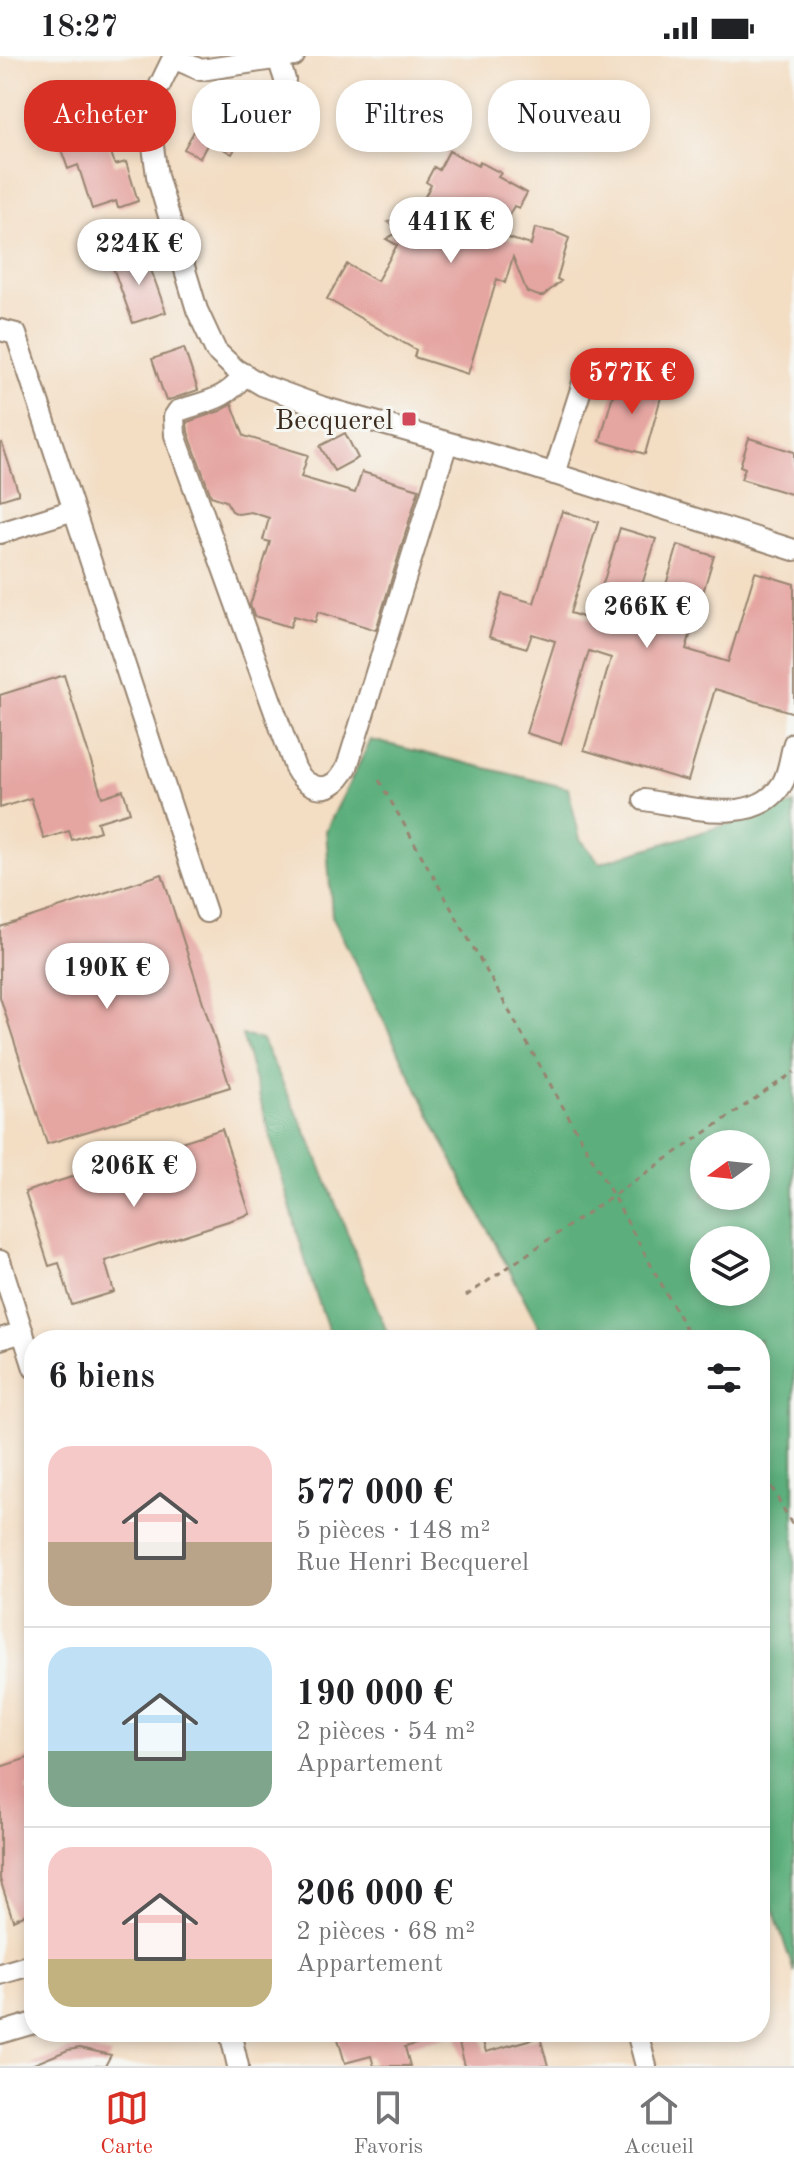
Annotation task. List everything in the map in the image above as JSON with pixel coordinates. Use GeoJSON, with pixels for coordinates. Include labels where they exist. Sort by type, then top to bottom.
{"type":"FeatureCollection","features":[{"type":"Feature","properties":{"kind":"street"},"geometry":{"type":"LineString","coordinates":[[285,80],[286,57],[201,70],[173,57],[155,95],[150,124],[157,176],[197,310],[216,351],[262,385],[322,407],[554,474],[794,550]]}},
{"type":"Feature","properties":{"kind":"street"},"geometry":{"type":"LineString","coordinates":[[0,330],[16,334],[206,912]]}},
{"type":"Feature","properties":{"kind":"street"},"geometry":{"type":"LineString","coordinates":[[554,474],[589,364]]}},
{"type":"Feature","properties":{"kind":"street"},"geometry":{"type":"LineString","coordinates":[[245,374],[228,394],[178,411],[174,417],[175,435],[295,768],[299,777],[309,785],[335,783],[347,767],[447,443]]}},
{"type":"Feature","properties":{"kind":"street"},"geometry":{"type":"LineString","coordinates":[[0,533],[74,510]]}},
{"type":"Feature","properties":{"kind":"street"},"geometry":{"type":"LineString","coordinates":[[644,800],[727,812],[751,809],[771,798],[784,782],[794,743]]}},
{"type":"Feature","properties":{"kind":"street"},"geometry":{"type":"LineString","coordinates":[[0,1261],[24,1335]]}},
{"type":"Feature","properties":{"kind":"street"},"geometry":{"type":"LineString","coordinates":[[0,1339],[23,1332]]}},
{"type":"Feature","properties":{"kind":"street"},"geometry":{"type":"LineString","coordinates":[[0,1974],[24,1967]]}},
{"type":"Feature","properties":{"kind":"street"},"geometry":{"type":"LineString","coordinates":[[0,2033],[24,2026]]}},
{"type":"Feature","properties":{"kind":"street"},"geometry":{"type":"LineString","coordinates":[[232,2042],[238,2066]]}},
{"type":"Feature","properties":{"kind":"street"},"geometry":{"type":"LineString","coordinates":[[640,2042],[646,2066]]}},
{"type":"Feature","properties":{"kind":"path"},"geometry":{"type":"LineString","coordinates":[[379,780],[687,1330]]}},
{"type":"Feature","properties":{"kind":"path"},"geometry":{"type":"LineString","coordinates":[[466,1296],[794,1072]]}},
{"type":"Feature","properties":{"kind":"path"},"geometry":{"type":"LineString","coordinates":[[770,1484],[794,1528]]}},
{"type":"Feature","properties":{"kind":"green space"},"geometry":{"type":"Polygon","coordinates":[[[371,740],[568,788],[580,839],[600,863],[794,804],[794,1972],[770,1901],[770,1330],[541,1330],[464,1184],[332,916],[326,830],[371,740]]]}},
{"type":"Feature","properties":{"kind":"green space"},"geometry":{"type":"Polygon","coordinates":[[[242,1035],[262,1040],[313,1147],[386,1330],[329,1330],[310,1277],[242,1035]]]}},
{"type":"Feature","properties":{"kind":"building"},"geometry":{"type":"Polygon","coordinates":[[[192,135],[192,152],[203,152],[200,158],[184,149],[192,135]]]}},
{"type":"Feature","properties":{"kind":"building"},"geometry":{"type":"Polygon","coordinates":[[[62,152],[111,152],[115,165],[126,162],[138,201],[118,208],[116,201],[92,209],[78,165],[68,169],[62,152]]]}},
{"type":"Feature","properties":{"kind":"building"},"geometry":{"type":"Polygon","coordinates":[[[451,152],[478,166],[480,162],[501,173],[498,177],[527,193],[519,208],[514,206],[498,235],[531,245],[535,228],[569,238],[557,279],[561,281],[543,296],[527,292],[513,257],[505,283],[497,279],[468,374],[414,357],[416,350],[327,299],[347,264],[377,281],[397,245],[386,239],[402,230],[388,222],[406,213],[414,217],[431,185],[426,182],[434,167],[439,170],[451,152]]]}},
{"type":"Feature","properties":{"kind":"building"},"geometry":{"type":"Polygon","coordinates":[[[144,250],[166,312],[133,323],[111,262],[144,250]]]}},
{"type":"Feature","properties":{"kind":"building"},"geometry":{"type":"Polygon","coordinates":[[[184,348],[198,390],[166,401],[152,359],[184,348]]]}},
{"type":"Feature","properties":{"kind":"building"},"geometry":{"type":"Polygon","coordinates":[[[618,377],[663,390],[645,454],[600,441],[618,377]]]}},
{"type":"Feature","properties":{"kind":"building"},"geometry":{"type":"Polygon","coordinates":[[[232,404],[244,436],[308,455],[301,477],[355,493],[362,472],[419,489],[376,630],[318,612],[315,622],[294,616],[290,627],[254,616],[250,605],[270,542],[263,540],[269,518],[251,512],[238,514],[226,501],[211,496],[188,432],[187,422],[232,404]]]}},
{"type":"Feature","properties":{"kind":"building"},"geometry":{"type":"Polygon","coordinates":[[[345,433],[358,458],[334,471],[320,446],[345,433]]]}},
{"type":"Feature","properties":{"kind":"building"},"geometry":{"type":"Polygon","coordinates":[[[749,438],[794,452],[794,495],[741,479],[745,468],[740,466],[749,438]]]}},
{"type":"Feature","properties":{"kind":"building"},"geometry":{"type":"Polygon","coordinates":[[[0,444],[19,494],[0,500],[0,444]]]}},
{"type":"Feature","properties":{"kind":"building"},"geometry":{"type":"Polygon","coordinates":[[[562,511],[598,522],[570,613],[592,620],[620,528],[656,539],[628,631],[650,638],[678,545],[714,556],[686,649],[728,662],[755,572],[794,584],[794,713],[715,689],[688,781],[584,750],[611,658],[589,651],[561,744],[526,733],[555,641],[532,634],[527,648],[489,637],[502,594],[534,603],[562,511]]]}},
{"type":"Feature","properties":{"kind":"building"},"geometry":{"type":"Polygon","coordinates":[[[64,675],[102,797],[123,790],[130,812],[97,822],[100,831],[72,840],[69,831],[44,839],[31,798],[0,808],[0,695],[64,675]]]}},
{"type":"Feature","properties":{"kind":"building"},"geometry":{"type":"Polygon","coordinates":[[[162,874],[230,1087],[47,1144],[0,997],[0,927],[162,874]]]}},
{"type":"Feature","properties":{"kind":"building"},"geometry":{"type":"Polygon","coordinates":[[[222,1129],[250,1214],[105,1261],[114,1292],[72,1305],[59,1263],[49,1266],[25,1192],[222,1129]]]}},
{"type":"Feature","properties":{"kind":"building"},"geometry":{"type":"Polygon","coordinates":[[[24,1759],[24,1915],[13,1920],[0,1879],[0,1767],[24,1759]]]}},
{"type":"Feature","properties":{"kind":"building"},"geometry":{"type":"Polygon","coordinates":[[[339,2042],[424,2042],[405,2047],[410,2066],[374,2066],[371,2056],[345,2063],[339,2042]]]}},
{"type":"Feature","properties":{"kind":"building"},"geometry":{"type":"Polygon","coordinates":[[[459,2042],[483,2042],[486,2052],[522,2042],[541,2042],[548,2066],[465,2066],[459,2042]]]}},
{"type":"Feature","properties":{"kind":"building"},"geometry":{"type":"Polygon","coordinates":[[[80,2048],[111,2055],[105,2066],[29,2066],[68,2050],[80,2048]]]}},
{"type":"Feature","properties":{"kind":"place","name":"Becquerel"},"geometry":{"type":"Point","coordinates":[409,419]}}]}
